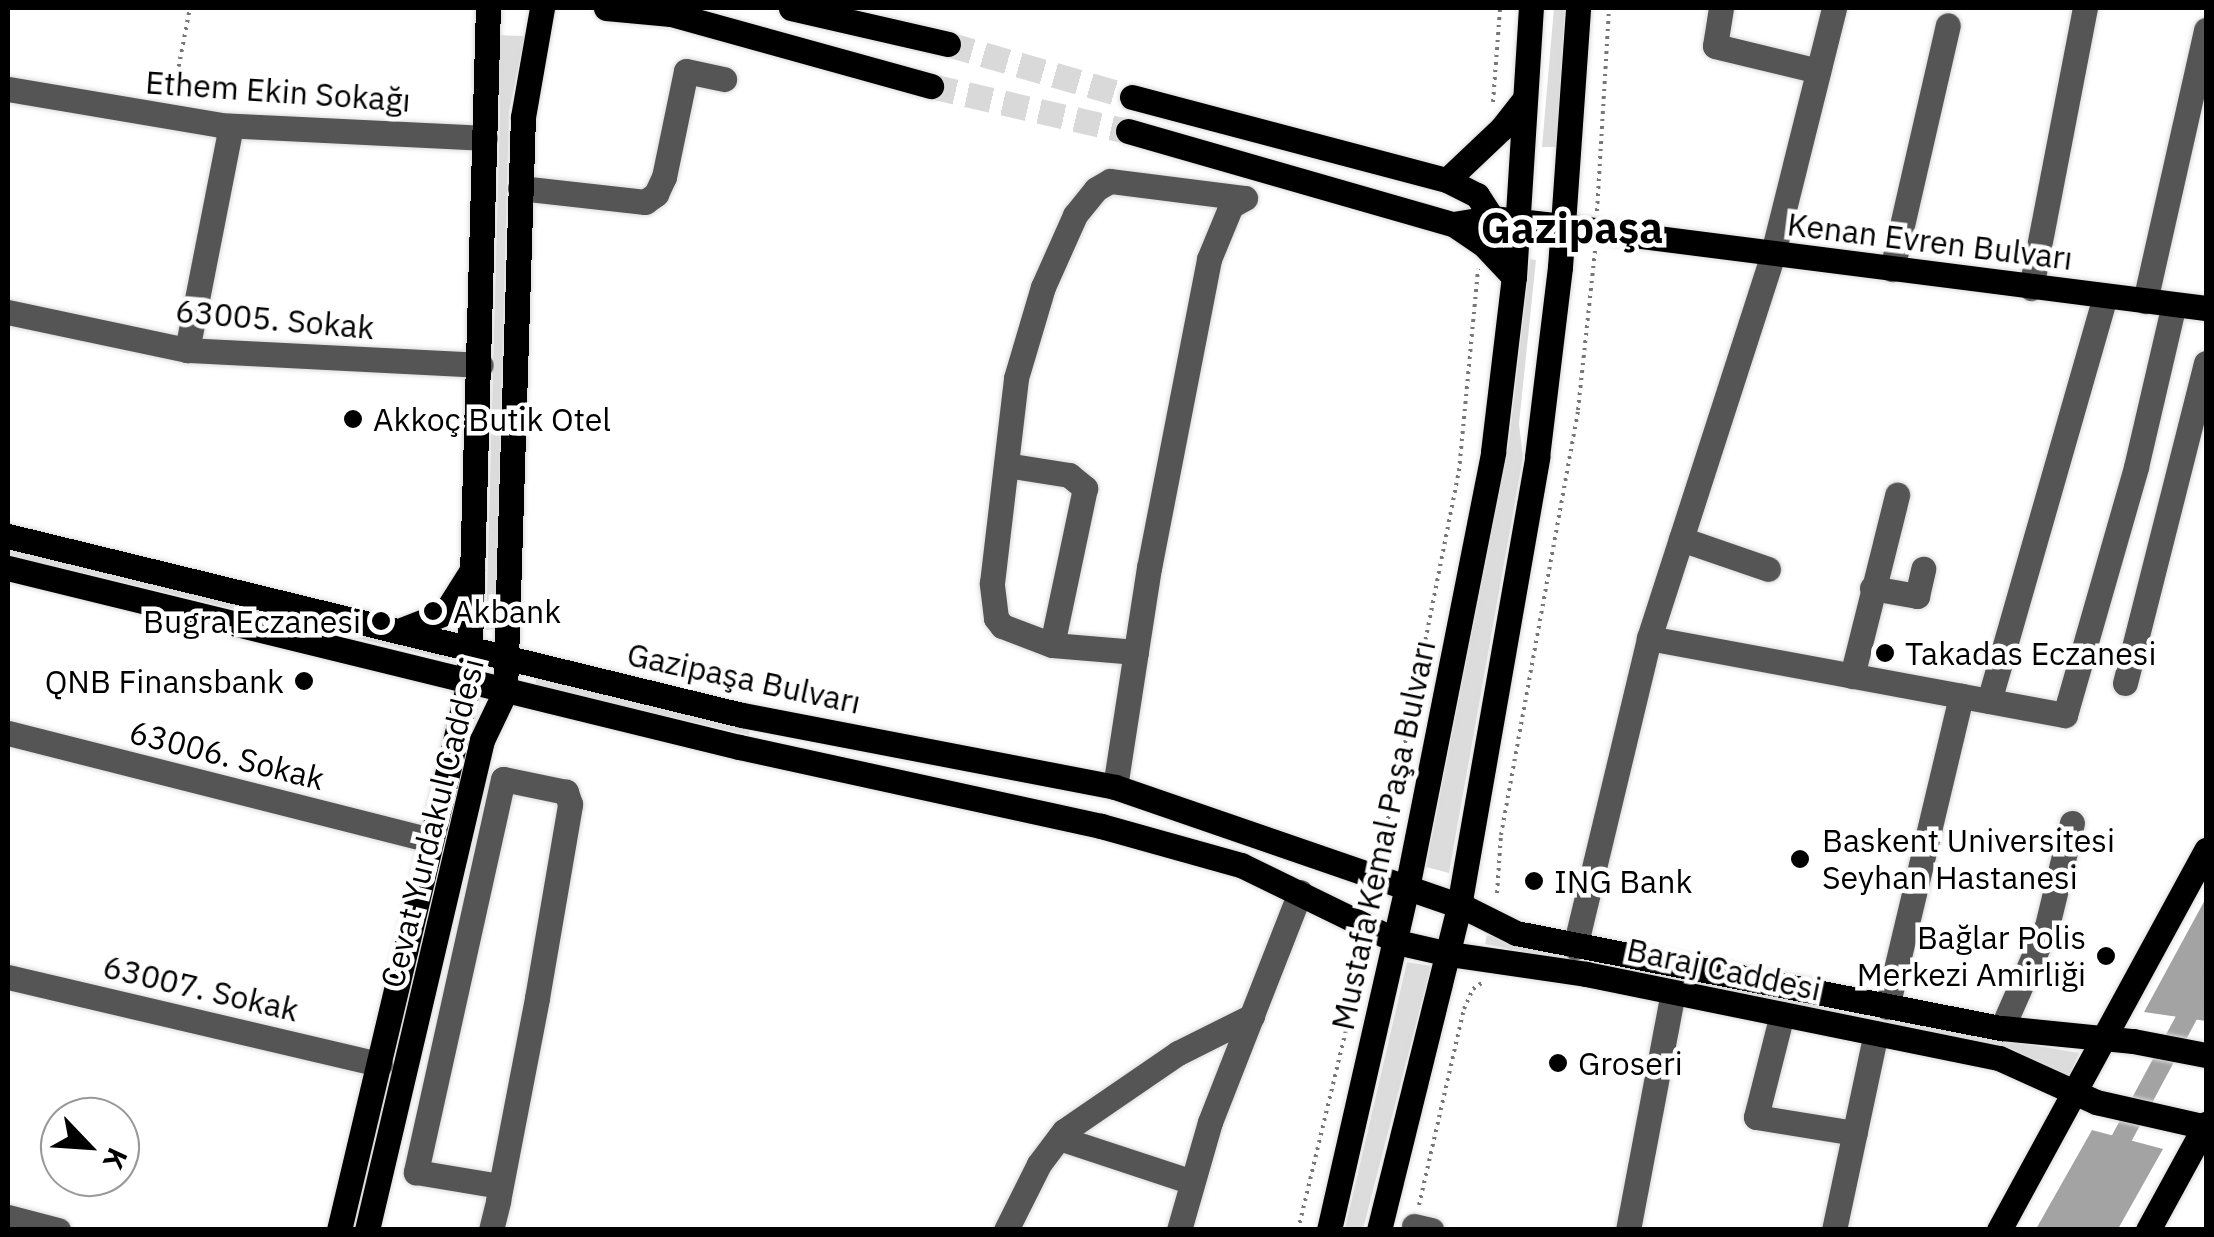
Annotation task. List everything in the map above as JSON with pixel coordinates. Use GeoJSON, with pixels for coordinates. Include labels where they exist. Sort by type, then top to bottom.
{"type":"FeatureCollection","features":[{"type":"Feature","properties":{"kind":"main road","name":"Cevat Yurdakul Caddesi"},"geometry":{"type":"LineString","coordinates":[[339,1230],[470,682],[488,8]]}},
{"type":"Feature","properties":{"kind":"main road","name":"Cevat Yurdakul Caddesi"},"geometry":{"type":"LineString","coordinates":[[367,1230],[482,740],[505,692],[523,117],[542,8]]}},
{"type":"Feature","properties":{"kind":"main road"},"geometry":{"type":"LineString","coordinates":[[606,8],[671,14],[930,86]]}},
{"type":"Feature","properties":{"kind":"main road"},"geometry":{"type":"LineString","coordinates":[[791,8],[948,44]]}},
{"type":"Feature","properties":{"kind":"main road","name":"Mustafa Kemal Paşa Bulvarı"},"geometry":{"type":"LineString","coordinates":[[1329,1230],[1408,888],[1493,452],[1514,277],[1504,220],[1524,100],[1531,8]]}},
{"type":"Feature","properties":{"kind":"main road"},"geometry":{"type":"LineString","coordinates":[[1379,1230],[1460,906],[1537,457],[1563,226],[1578,8]]}},
{"type":"Feature","properties":{"kind":"main road"},"geometry":{"type":"LineString","coordinates":[[1132,97],[1447,180],[1477,195],[1504,220]]}},
{"type":"Feature","properties":{"kind":"main road"},"geometry":{"type":"LineString","coordinates":[[1447,180],[1502,128],[1524,100]]}},
{"type":"Feature","properties":{"kind":"main road"},"geometry":{"type":"LineString","coordinates":[[1128,131],[1453,224],[1483,244],[1514,277]]}},
{"type":"Feature","properties":{"kind":"main road","name":"Kenan Evren Bulvarı"},"geometry":{"type":"LineString","coordinates":[[1453,224],[1504,220],[1563,226],[2206,308]]}},
{"type":"Feature","properties":{"kind":"main road","name":"Gazipaşa Bulvarı"},"geometry":{"type":"LineString","coordinates":[[8,536],[509,655],[742,715],[972,756],[1115,787],[1460,906]]}},
{"type":"Feature","properties":{"kind":"main road"},"geometry":{"type":"LineString","coordinates":[[399,631],[444,613],[474,566]]}},
{"type":"Feature","properties":{"kind":"main road","name":"Gazipaşa Bulvarı"},"geometry":{"type":"LineString","coordinates":[[8,568],[505,692],[739,747],[972,795],[1241,865],[1396,940]]}},
{"type":"Feature","properties":{"kind":"main road"},"geometry":{"type":"LineString","coordinates":[[1998,1230],[2071,1091],[2106,1040],[2206,850]]}},
{"type":"Feature","properties":{"kind":"main road","name":"Baraj Caddesi"},"geometry":{"type":"LineString","coordinates":[[1460,906],[1516,933],[1575,947],[2002,1028],[2133,1041],[2206,1055]]}},
{"type":"Feature","properties":{"kind":"main road","name":"Baraj Caddesi"},"geometry":{"type":"LineString","coordinates":[[1396,940],[1449,954],[1673,992],[1999,1058],[2096,1102],[2204,1126]]}},
{"type":"Feature","properties":{"kind":"main road"},"geometry":{"type":"LineString","coordinates":[[2148,1230],[2204,1126]]}},
{"type":"Feature","properties":{"kind":"street"},"geometry":{"type":"LineString","coordinates":[[1721,8],[1715,46],[1818,71]]}},
{"type":"Feature","properties":{"kind":"street"},"geometry":{"type":"LineString","coordinates":[[1575,947],[1650,638],[1773,253],[1834,8]]}},
{"type":"Feature","properties":{"kind":"street"},"geometry":{"type":"LineString","coordinates":[[2030,288],[2085,8]]}},
{"type":"Feature","properties":{"kind":"street"},"geometry":{"type":"LineString","coordinates":[[1892,269],[1948,25]]}},
{"type":"Feature","properties":{"kind":"street"},"geometry":{"type":"LineString","coordinates":[[2145,301],[2206,30]]}},
{"type":"Feature","properties":{"kind":"street"},"geometry":{"type":"LineString","coordinates":[[520,188],[645,202],[656,194],[664,178],[686,71],[724,79]]}},
{"type":"Feature","properties":{"kind":"street","name":"Ethem Ekin Sokağı"},"geometry":{"type":"LineString","coordinates":[[8,90],[169,120],[485,138]]}},
{"type":"Feature","properties":{"kind":"street"},"geometry":{"type":"LineString","coordinates":[[188,350],[231,126]]}},
{"type":"Feature","properties":{"kind":"street"},"geometry":{"type":"LineString","coordinates":[[1115,787],[1209,259],[1231,206],[1245,198],[1110,180],[1096,189],[1075,214],[1043,288],[1016,378],[993,606],[1002,626],[1052,646],[1136,652]]}},
{"type":"Feature","properties":{"kind":"street"},"geometry":{"type":"LineString","coordinates":[[1989,701],[2105,296]]}},
{"type":"Feature","properties":{"kind":"street"},"geometry":{"type":"LineString","coordinates":[[1650,638],[2064,715],[2136,467],[2174,304]]}},
{"type":"Feature","properties":{"kind":"street","name":"63005. Sokak"},"geometry":{"type":"LineString","coordinates":[[8,312],[188,350],[481,365]]}},
{"type":"Feature","properties":{"kind":"street"},"geometry":{"type":"LineString","coordinates":[[2125,683],[2206,363]]}},
{"type":"Feature","properties":{"kind":"street"},"geometry":{"type":"LineString","coordinates":[[1006,464],[1068,475],[1085,488],[1052,646]]}},
{"type":"Feature","properties":{"kind":"street"},"geometry":{"type":"LineString","coordinates":[[1852,676],[1897,495]]}},
{"type":"Feature","properties":{"kind":"street"},"geometry":{"type":"LineString","coordinates":[[1681,539],[1768,569]]}},
{"type":"Feature","properties":{"kind":"street"},"geometry":{"type":"LineString","coordinates":[[1872,588],[1918,596],[1924,569]]}},
{"type":"Feature","properties":{"kind":"street"},"geometry":{"type":"LineString","coordinates":[[1886,1007],[1961,696]]}},
{"type":"Feature","properties":{"kind":"street","name":"63006. Sokak"},"geometry":{"type":"LineString","coordinates":[[8,733],[431,840]]}},
{"type":"Feature","properties":{"kind":"street"},"geometry":{"type":"LineString","coordinates":[[491,1230],[500,1186],[570,804],[566,792],[504,779],[416,1172],[500,1186]]}},
{"type":"Feature","properties":{"kind":"street"},"geometry":{"type":"LineString","coordinates":[[2002,1028],[2046,926],[2072,823]]}},
{"type":"Feature","properties":{"kind":"street"},"geometry":{"type":"LineString","coordinates":[[1178,1230],[1192,1182],[1300,892]]}},
{"type":"Feature","properties":{"kind":"street","name":"63007. Sokak"},"geometry":{"type":"LineString","coordinates":[[8,976],[380,1064]]}},
{"type":"Feature","properties":{"kind":"street"},"geometry":{"type":"LineString","coordinates":[[1628,1230],[1673,992]]}},
{"type":"Feature","properties":{"kind":"street"},"geometry":{"type":"LineString","coordinates":[[1782,1014],[1756,1117],[1854,1133]]}},
{"type":"Feature","properties":{"kind":"street"},"geometry":{"type":"LineString","coordinates":[[1006,1230],[1039,1164],[1059,1138],[1178,1053],[1252,1016]]}},
{"type":"Feature","properties":{"kind":"street"},"geometry":{"type":"LineString","coordinates":[[1834,1230],[1876,1033]]}},
{"type":"Feature","properties":{"kind":"street"},"geometry":{"type":"LineString","coordinates":[[1059,1138],[1192,1182]]}},
{"type":"Feature","properties":{"kind":"street"},"geometry":{"type":"LineString","coordinates":[[8,1218],[58,1230]]}},
{"type":"Feature","properties":{"kind":"path"},"geometry":{"type":"LineString","coordinates":[[170,111],[190,8]]}},
{"type":"Feature","properties":{"kind":"path"},"geometry":{"type":"LineString","coordinates":[[1493,103],[1500,8]]}},
{"type":"Feature","properties":{"kind":"path"},"geometry":{"type":"LineString","coordinates":[[1497,893],[1501,835],[1578,410],[1597,230],[1609,8]]}},
{"type":"Feature","properties":{"kind":"path"},"geometry":{"type":"LineString","coordinates":[[1373,853],[1392,809],[1459,472],[1480,254]]}},
{"type":"Feature","properties":{"kind":"path"},"geometry":{"type":"LineString","coordinates":[[1298,1230],[1354,997],[1351,954]]}},
{"type":"Feature","properties":{"kind":"path"},"geometry":{"type":"LineString","coordinates":[[1423,1228],[1464,1009],[1474,988],[1492,974],[1494,960]]}},
{"type":"Feature","properties":{"kind":"shaded area"},"geometry":{"type":"Polygon","coordinates":[[[1554,8],[1565,8],[1556,147],[1542,147],[1554,8]]]}},
{"type":"Feature","properties":{"kind":"shaded area"},"geometry":{"type":"Polygon","coordinates":[[[497,35],[525,36],[509,111],[495,629],[486,630],[500,113],[497,35]]]}},
{"type":"Feature","properties":{"kind":"shaded area"},"geometry":{"type":"Polygon","coordinates":[[[1530,259],[1536,260],[1519,424],[1523,457],[1449,873],[1426,867],[1509,441],[1530,259]]]}},
{"type":"Feature","properties":{"kind":"shaded area"},"geometry":{"type":"Polygon","coordinates":[[[8,547],[451,651],[449,660],[8,555],[8,547]]]}},
{"type":"Feature","properties":{"kind":"shaded area"},"geometry":{"type":"Polygon","coordinates":[[[536,675],[750,727],[749,735],[536,686],[536,675]]]}},
{"type":"Feature","properties":{"kind":"shaded area"},"geometry":{"type":"Polygon","coordinates":[[[2206,898],[2206,1021],[2144,1012],[2206,898]]]}},
{"type":"Feature","properties":{"kind":"shaded area"},"geometry":{"type":"Polygon","coordinates":[[[1487,935],[1878,1019],[2079,1053],[2069,1076],[1989,1044],[1485,944],[1487,935]]]}},
{"type":"Feature","properties":{"kind":"shaded area"},"geometry":{"type":"Polygon","coordinates":[[[1407,962],[1431,966],[1363,1229],[1345,1229],[1407,962]]]}},
{"type":"Feature","properties":{"kind":"shaded area"},"geometry":{"type":"Polygon","coordinates":[[[2092,1130],[2163,1149],[2118,1229],[2036,1229],[2092,1130]]]}},
{"type":"Feature","properties":{"kind":"waterway"},"geometry":{"type":"LineString","coordinates":[[2109,1162],[2206,981]]}},
{"type":"Feature","properties":{"kind":"tunnel"},"geometry":{"type":"LineString","coordinates":[[948,44],[1132,97]]}},
{"type":"Feature","properties":{"kind":"tunnel"},"geometry":{"type":"LineString","coordinates":[[931,86],[1128,131]]}},
{"type":"Feature","properties":{"kind":"place","name":"Akkoç Butik Otel"},"geometry":{"type":"Point","coordinates":[353,419]}},
{"type":"Feature","properties":{"kind":"place","name":"Akbank"},"geometry":{"type":"Point","coordinates":[433,611]}},
{"type":"Feature","properties":{"kind":"place","name":"Bugra Eczanesi"},"geometry":{"type":"Point","coordinates":[381,621]}},
{"type":"Feature","properties":{"kind":"place","name":"Takadas Eczanesi"},"geometry":{"type":"Point","coordinates":[1885,653]}},
{"type":"Feature","properties":{"kind":"place","name":"QNB Finansbank"},"geometry":{"type":"Point","coordinates":[304,681]}},
{"type":"Feature","properties":{"kind":"place","name":"Baskent Universitesi Seyhan Hastanesi"},"geometry":{"type":"Point","coordinates":[1800,859]}},
{"type":"Feature","properties":{"kind":"place","name":"ING Bank"},"geometry":{"type":"Point","coordinates":[1534,881]}},
{"type":"Feature","properties":{"kind":"place","name":"Bağlar Polis Merkezi Amirliği"},"geometry":{"type":"Point","coordinates":[2106,956]}},
{"type":"Feature","properties":{"kind":"place","name":"Groseri"},"geometry":{"type":"Point","coordinates":[1558,1063]}},
{"type":"Feature","properties":{"kind":"district","name":"Gazipaşa"},"geometry":{"type":"Point","coordinates":[1572,228]}}]}
